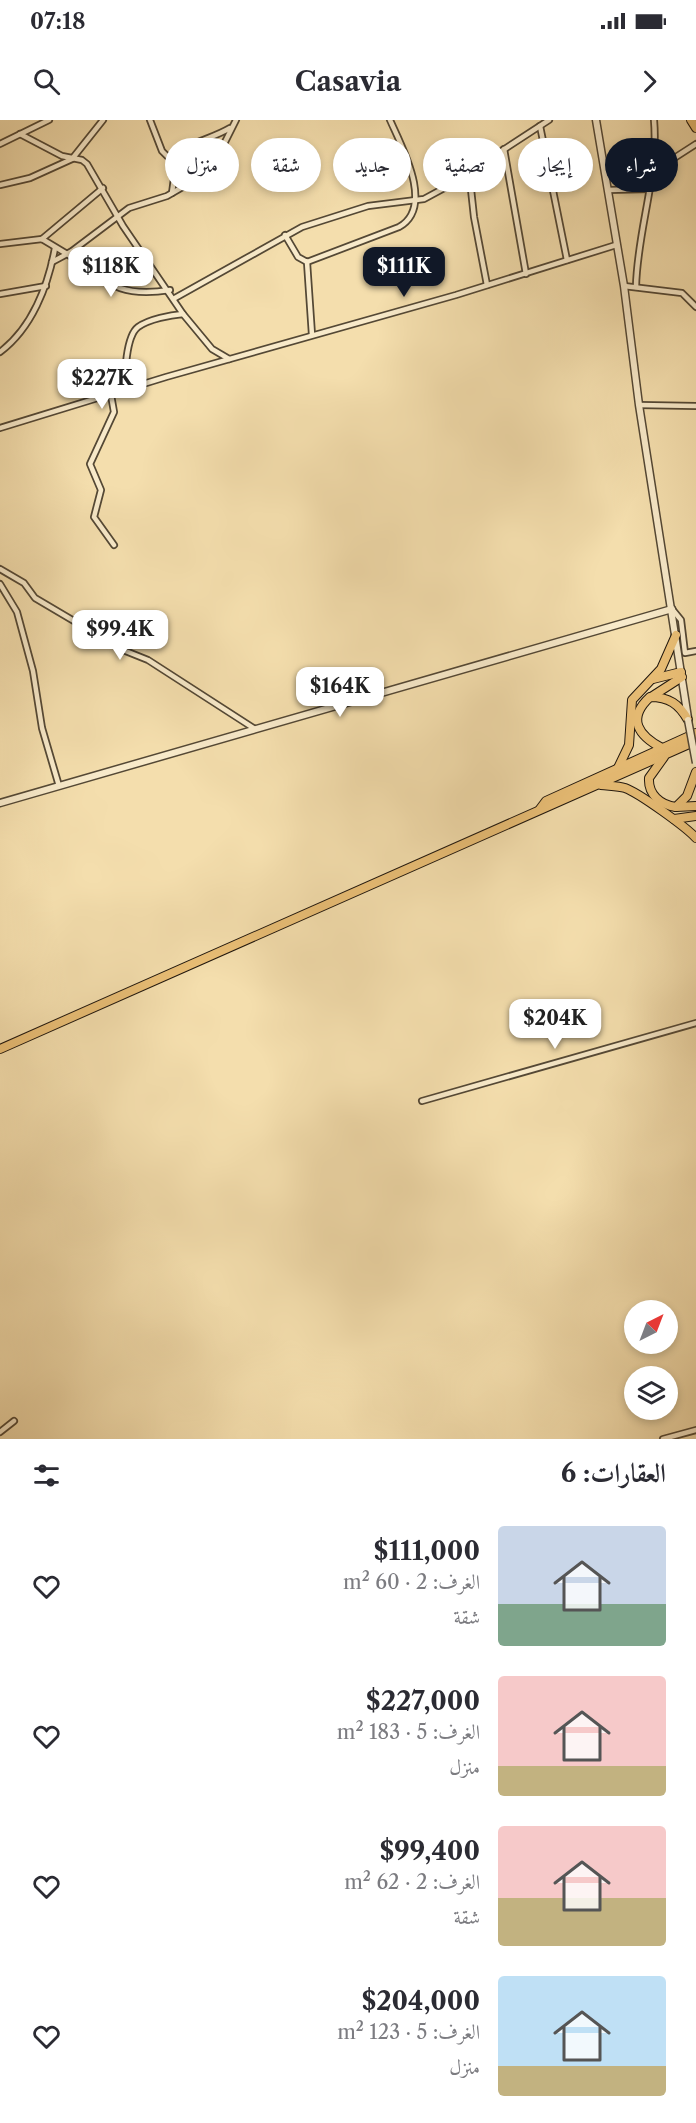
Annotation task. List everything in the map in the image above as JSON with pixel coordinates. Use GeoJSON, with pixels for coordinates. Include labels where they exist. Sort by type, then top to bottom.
{"type":"FeatureCollection","features":[{"type":"Feature","properties":{"kind":"main road"},"geometry":{"type":"LineString","coordinates":[[691,120],[696,128]]}},
{"type":"Feature","properties":{"kind":"main road"},"geometry":{"type":"LineString","coordinates":[[618,768],[628,745],[632,700],[669,658],[676,635]]}},
{"type":"Feature","properties":{"kind":"main road"},"geometry":{"type":"LineString","coordinates":[[651,680],[682,675]]}},
{"type":"Feature","properties":{"kind":"main road"},"geometry":{"type":"LineString","coordinates":[[663,752],[640,733],[637,722],[644,703],[682,675]]}},
{"type":"Feature","properties":{"kind":"main road"},"geometry":{"type":"LineString","coordinates":[[650,697],[662,697],[672,702],[681,708],[688,720]]}},
{"type":"Feature","properties":{"kind":"main road"},"geometry":{"type":"LineString","coordinates":[[0,1049],[540,809],[550,808],[663,752],[696,733]]}},
{"type":"Feature","properties":{"kind":"main road"},"geometry":{"type":"LineString","coordinates":[[540,809],[546,801],[618,768],[696,741]]}},
{"type":"Feature","properties":{"kind":"main road"},"geometry":{"type":"LineString","coordinates":[[663,752],[649,778],[653,796],[663,804],[676,807],[696,806]]}},
{"type":"Feature","properties":{"kind":"main road"},"geometry":{"type":"LineString","coordinates":[[676,807],[690,791],[696,772]]}},
{"type":"Feature","properties":{"kind":"main road"},"geometry":{"type":"LineString","coordinates":[[600,784],[625,788],[674,819],[696,838]]}},
{"type":"Feature","properties":{"kind":"main road"},"geometry":{"type":"LineString","coordinates":[[674,819],[696,816]]}},
{"type":"Feature","properties":{"kind":"street"},"geometry":{"type":"LineString","coordinates":[[0,144],[49,120]]}},
{"type":"Feature","properties":{"kind":"street"},"geometry":{"type":"LineString","coordinates":[[0,186],[30,178],[72,159],[103,120]]}},
{"type":"Feature","properties":{"kind":"street"},"geometry":{"type":"LineString","coordinates":[[150,120],[165,156]]}},
{"type":"Feature","properties":{"kind":"street"},"geometry":{"type":"LineString","coordinates":[[52,262],[94,237],[135,206],[172,193],[193,181],[216,160],[236,120]]}},
{"type":"Feature","properties":{"kind":"street"},"geometry":{"type":"LineString","coordinates":[[285,235],[297,257],[307,262],[405,223],[412,214],[416,200],[410,166],[390,120]]}},
{"type":"Feature","properties":{"kind":"street"},"geometry":{"type":"LineString","coordinates":[[506,148],[549,120]]}},
{"type":"Feature","properties":{"kind":"street"},"geometry":{"type":"LineString","coordinates":[[596,120],[605,172]]}},
{"type":"Feature","properties":{"kind":"street"},"geometry":{"type":"LineString","coordinates":[[653,138],[654,120]]}},
{"type":"Feature","properties":{"kind":"street"},"geometry":{"type":"LineString","coordinates":[[540,126],[567,260]]}},
{"type":"Feature","properties":{"kind":"street"},"geometry":{"type":"LineString","coordinates":[[211,138],[230,128]]}},
{"type":"Feature","properties":{"kind":"street"},"geometry":{"type":"LineString","coordinates":[[20,134],[87,164],[119,217],[170,290],[183,314],[212,349],[229,359]]}},
{"type":"Feature","properties":{"kind":"street"},"geometry":{"type":"LineString","coordinates":[[678,156],[696,144]]}},
{"type":"Feature","properties":{"kind":"street"},"geometry":{"type":"LineString","coordinates":[[506,160],[526,274]]}},
{"type":"Feature","properties":{"kind":"street"},"geometry":{"type":"LineString","coordinates":[[0,244],[42,239],[103,188]]}},
{"type":"Feature","properties":{"kind":"street"},"geometry":{"type":"LineString","coordinates":[[175,298],[285,235],[315,222],[368,206],[416,200],[434,192]]}},
{"type":"Feature","properties":{"kind":"street"},"geometry":{"type":"LineString","coordinates":[[472,192],[475,224],[487,285]]}},
{"type":"Feature","properties":{"kind":"street"},"geometry":{"type":"LineString","coordinates":[[608,192],[624,285],[639,405],[696,763]]}},
{"type":"Feature","properties":{"kind":"street"},"geometry":{"type":"LineString","coordinates":[[636,287],[637,253],[649,192]]}},
{"type":"Feature","properties":{"kind":"street"},"geometry":{"type":"LineString","coordinates":[[42,239],[106,282],[122,290],[144,294],[170,290]]}},
{"type":"Feature","properties":{"kind":"street"},"geometry":{"type":"LineString","coordinates":[[0,428],[229,359],[526,274],[616,245]]}},
{"type":"Feature","properties":{"kind":"street"},"geometry":{"type":"LineString","coordinates":[[0,352],[25,326],[46,286],[55,248]]}},
{"type":"Feature","properties":{"kind":"street"},"geometry":{"type":"LineString","coordinates":[[307,262],[312,335]]}},
{"type":"Feature","properties":{"kind":"street"},"geometry":{"type":"LineString","coordinates":[[624,285],[682,293],[696,307]]}},
{"type":"Feature","properties":{"kind":"street"},"geometry":{"type":"LineString","coordinates":[[0,294],[46,286]]}},
{"type":"Feature","properties":{"kind":"street"},"geometry":{"type":"LineString","coordinates":[[126,390],[125,371],[136,329],[183,314]]}},
{"type":"Feature","properties":{"kind":"street"},"geometry":{"type":"LineString","coordinates":[[111,395],[114,412],[90,464],[101,490],[94,517],[114,546]]}},
{"type":"Feature","properties":{"kind":"street"},"geometry":{"type":"LineString","coordinates":[[639,405],[696,406]]}},
{"type":"Feature","properties":{"kind":"street"},"geometry":{"type":"LineString","coordinates":[[0,569],[24,583],[34,598],[111,643],[148,660],[256,729]]}},
{"type":"Feature","properties":{"kind":"street"},"geometry":{"type":"LineString","coordinates":[[0,584],[17,612],[36,681],[42,728],[59,786]]}},
{"type":"Feature","properties":{"kind":"street"},"geometry":{"type":"LineString","coordinates":[[672,609],[681,620],[685,653],[696,651]]}},
{"type":"Feature","properties":{"kind":"street"},"geometry":{"type":"LineString","coordinates":[[0,803],[672,609]]}},
{"type":"Feature","properties":{"kind":"street"},"geometry":{"type":"LineString","coordinates":[[422,1101],[696,1023]]}},
{"type":"Feature","properties":{"kind":"street"},"geometry":{"type":"LineString","coordinates":[[0,1432],[15,1421]]}},
{"type":"Feature","properties":{"kind":"street"},"geometry":{"type":"LineString","coordinates":[[663,1439],[696,1430]]}}]}
